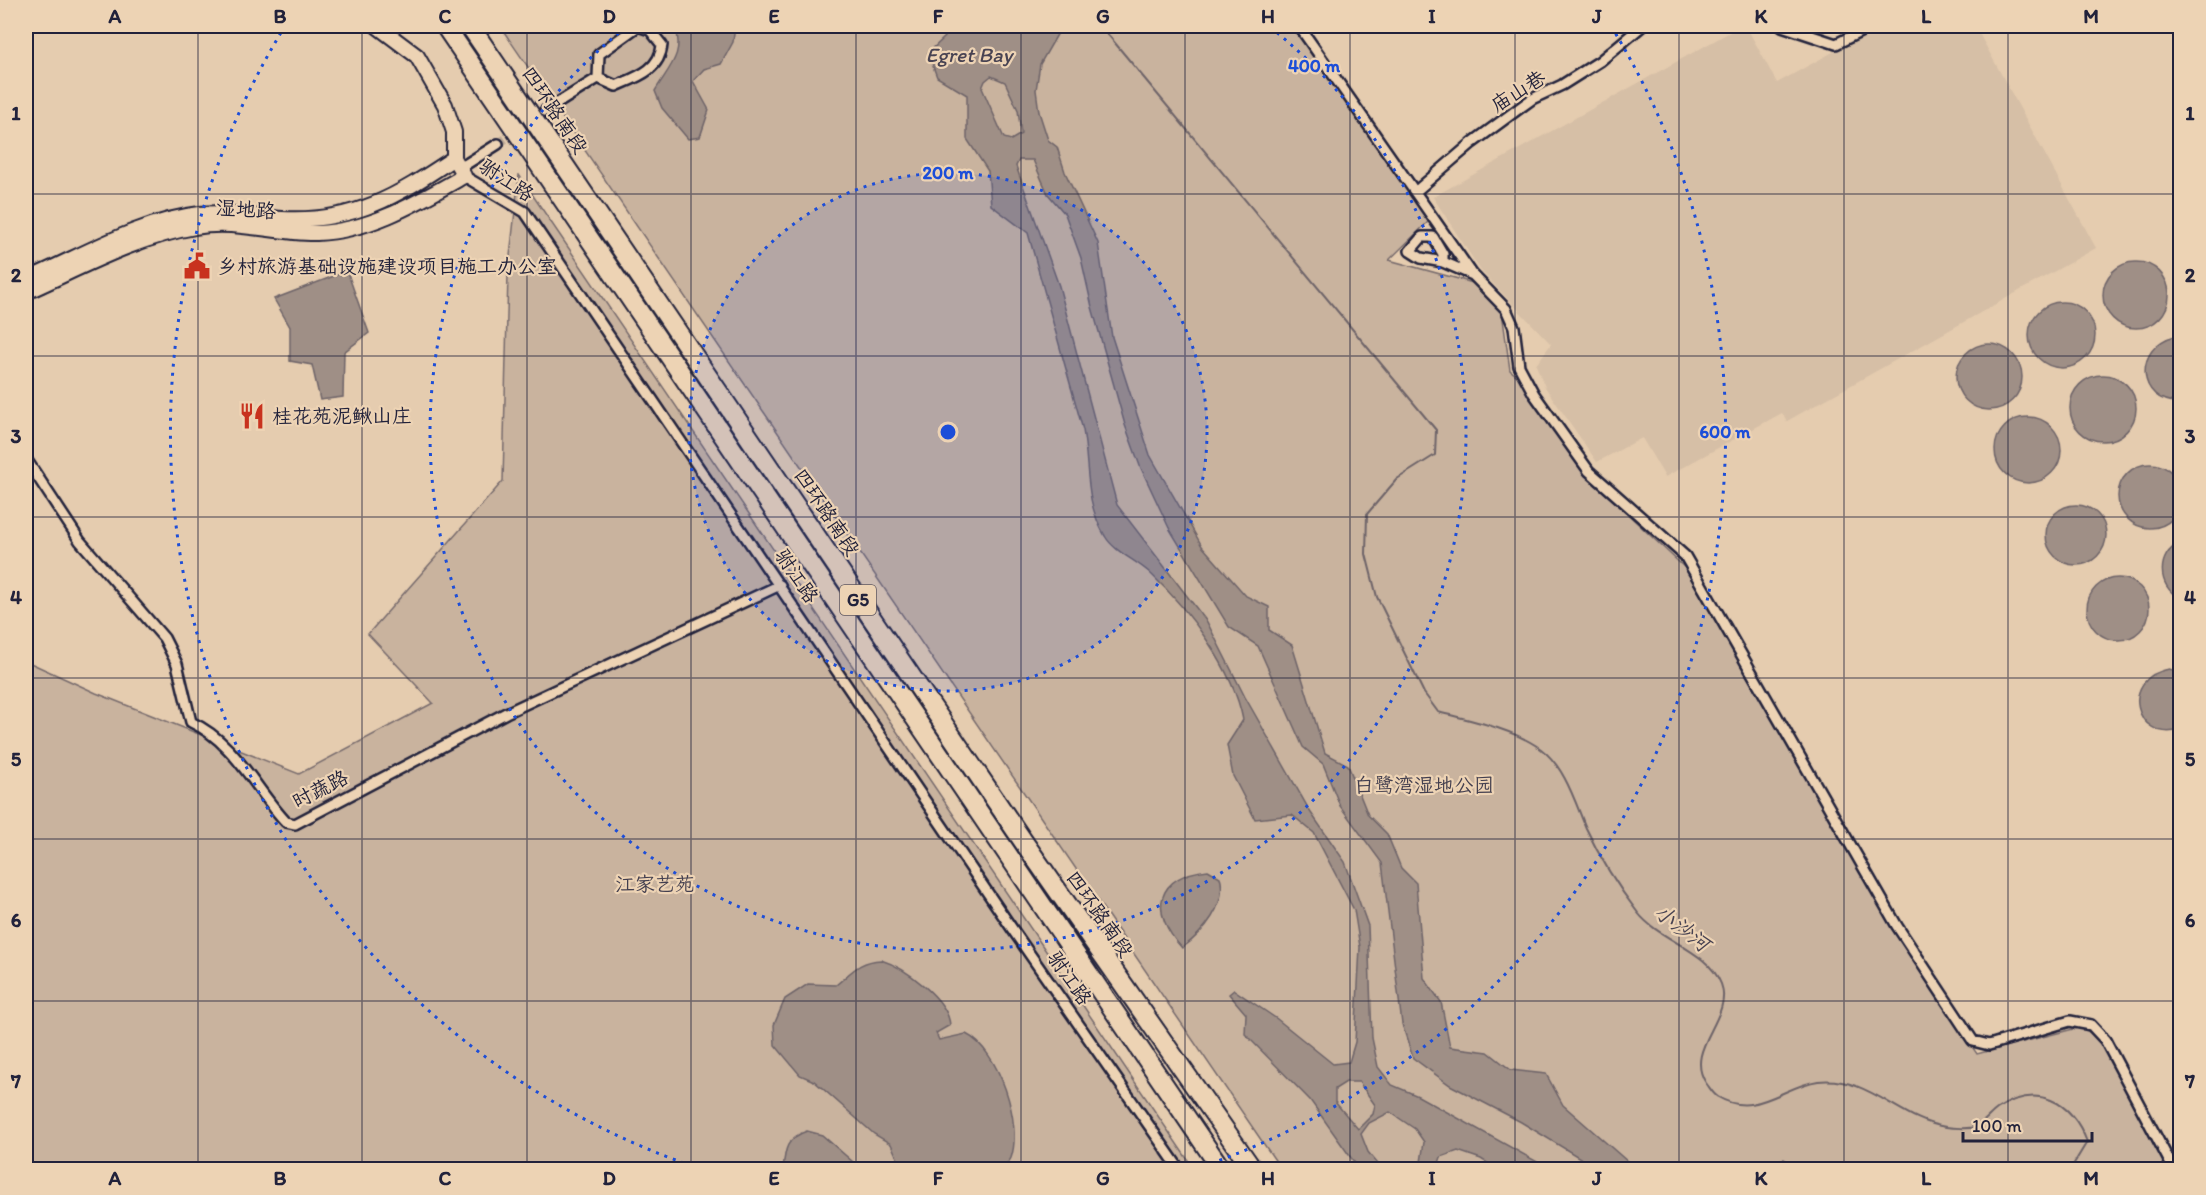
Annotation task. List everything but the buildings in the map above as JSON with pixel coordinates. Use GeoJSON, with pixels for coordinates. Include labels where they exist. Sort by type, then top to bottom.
{"type":"FeatureCollection","features":[{"type":"Feature","properties":{"kind":"highway","name":"G5"},"geometry":{"type":"LineString","coordinates":[[445,26],[1222,1170]]}},
{"type":"Feature","properties":{"kind":"highway","name":"四环路南段"},"geometry":{"type":"LineString","coordinates":[[470,26],[1023,841],[1253,1170]]}},
{"type":"Feature","properties":{"kind":"street","name":"驸江路"},"geometry":{"type":"LineString","coordinates":[[377,26],[417,56],[445,105],[454,132],[459,167],[525,212],[1015,933],[1180,1170]]}},
{"type":"Feature","properties":{"kind":"street"},"geometry":{"type":"LineString","coordinates":[[638,26],[650,30],[662,45],[661,56],[648,72],[616,86],[598,78],[599,54],[638,26]]}},
{"type":"Feature","properties":{"kind":"street"},"geometry":{"type":"LineString","coordinates":[[1299,26],[1473,275],[1506,309],[1514,327],[1519,366],[1534,394],[1589,471],[1685,556],[1897,926],[1973,1041],[1989,1045],[2070,1021],[2091,1025],[2105,1040],[2174,1170]]}},
{"type":"Feature","properties":{"kind":"street","name":"庙山巷"},"geometry":{"type":"LineString","coordinates":[[1415,192],[1472,143],[1515,112],[1600,60],[1642,26]]}},
{"type":"Feature","properties":{"kind":"street"},"geometry":{"type":"LineString","coordinates":[[1782,26],[1836,44],[1872,26]]}},
{"type":"Feature","properties":{"kind":"street"},"geometry":{"type":"LineString","coordinates":[[545,111],[598,78]]}},
{"type":"Feature","properties":{"kind":"street"},"geometry":{"type":"LineString","coordinates":[[459,167],[498,144]]}},
{"type":"Feature","properties":{"kind":"street","name":"湿地路"},"geometry":{"type":"LineString","coordinates":[[26,280],[136,231],[167,220],[202,214],[327,219],[400,194],[459,167]]}},
{"type":"Feature","properties":{"kind":"street","name":"湿地路"},"geometry":{"type":"LineString","coordinates":[[26,292],[144,241],[197,226],[222,224],[318,233],[345,230],[406,208],[459,167]]}},
{"type":"Feature","properties":{"kind":"street"},"geometry":{"type":"LineString","coordinates":[[1443,262],[1473,275]]}},
{"type":"Feature","properties":{"kind":"street","name":"时蔬路"},"geometry":{"type":"LineString","coordinates":[[26,459],[80,541],[164,638],[177,664],[192,722],[208,730],[255,779],[274,810],[286,822],[295,824],[507,713],[780,585]]}},
{"type":"Feature","properties":{"kind":"shaded area"},"geometry":{"type":"Polygon","coordinates":[[[1741,26],[1746,26],[1777,83],[1880,26],[1975,26],[2096,248],[1787,421],[1782,413],[1665,477],[1642,438],[1597,462],[1545,387],[1536,365],[1551,344],[1481,271],[1433,197],[1741,26]]]}},
{"type":"Feature","properties":{"kind":"green space","name":"白鹭湾湿地公园"},"geometry":{"type":"Polygon","coordinates":[[[500,26],[1300,26],[1430,220],[1389,260],[1473,283],[1502,312],[1510,370],[1523,381],[1584,473],[1685,568],[1893,929],[1977,1054],[2081,1027],[2101,1039],[2169,1169],[1281,1169],[500,26]]]}},
{"type":"Feature","properties":{"kind":"green space","name":"江家艺苑"},"geometry":{"type":"Polygon","coordinates":[[[519,175],[1194,1169],[26,1170],[26,661],[96,693],[299,774],[433,703],[368,634],[503,481],[508,274],[519,175]]]}},
{"type":"Feature","properties":{"kind":"water"},"geometry":{"type":"Polygon","coordinates":[[[675,26],[735,26],[733,42],[721,64],[704,69],[693,81],[709,110],[700,137],[688,139],[662,108],[655,91],[677,53],[678,36],[675,26]]]}},
{"type":"Feature","properties":{"kind":"water","name":"Egret Bay"},"geometry":{"type":"Polygon","coordinates":[[[940,26],[1062,26],[1040,64],[1036,90],[1039,112],[1048,140],[1057,147],[1065,172],[1098,243],[1112,337],[1150,455],[1202,546],[1246,596],[1269,607],[1269,630],[1292,645],[1325,753],[1348,765],[1368,815],[1387,834],[1401,868],[1416,883],[1424,978],[1441,1002],[1450,1047],[1488,1052],[1511,1070],[1546,1074],[1563,1105],[1636,1169],[1598,1169],[1521,1122],[1450,1085],[1413,1058],[1402,1024],[1382,863],[1340,806],[1323,764],[1303,747],[1258,646],[1229,627],[1169,528],[1140,466],[1125,425],[1092,307],[1081,258],[1065,214],[1048,194],[1033,160],[1019,160],[1016,166],[1059,286],[1117,505],[1207,622],[1245,697],[1311,813],[1345,862],[1368,926],[1372,1038],[1378,1067],[1392,1085],[1418,1096],[1550,1169],[1497,1169],[1481,1159],[1458,1151],[1441,1157],[1437,1169],[1420,1169],[1424,1142],[1415,1129],[1390,1112],[1369,1123],[1361,1134],[1368,1152],[1382,1169],[1359,1169],[1310,1100],[1245,1034],[1246,1014],[1229,994],[1234,990],[1277,1019],[1333,1064],[1349,1062],[1355,1042],[1360,947],[1354,910],[1314,833],[1292,815],[1255,819],[1233,776],[1227,745],[1243,720],[1238,700],[1220,660],[1194,622],[1165,588],[1146,569],[1114,547],[1098,523],[1091,497],[1083,430],[1028,233],[991,205],[988,171],[967,139],[967,95],[937,77],[928,53],[945,37],[940,26]],[[991,76],[982,88],[1004,138],[1011,140],[1021,134],[1018,110],[1005,82],[991,76]],[[1346,1082],[1335,1089],[1335,1102],[1358,1129],[1373,1114],[1375,1105],[1359,1082],[1346,1082]]]}},
{"type":"Feature","properties":{"kind":"water"},"geometry":{"type":"Polygon","coordinates":[[[2136,262],[2148,265],[2159,272],[2166,283],[2169,295],[2166,307],[2159,318],[2148,325],[2136,328],[2124,325],[2113,318],[2106,307],[2103,295],[2106,283],[2113,272],[2124,265],[2136,262]]]}},
{"type":"Feature","properties":{"kind":"water"},"geometry":{"type":"Polygon","coordinates":[[[347,271],[369,333],[344,352],[343,397],[320,400],[312,365],[290,361],[290,327],[274,299],[347,271]]]}},
{"type":"Feature","properties":{"kind":"water"},"geometry":{"type":"Polygon","coordinates":[[[2062,302],[2074,305],[2085,312],[2092,323],[2095,335],[2092,347],[2085,358],[2074,365],[2062,368],[2050,365],[2039,358],[2032,347],[2029,335],[2032,323],[2039,312],[2050,305],[2062,302]]]}},
{"type":"Feature","properties":{"kind":"water"},"geometry":{"type":"Polygon","coordinates":[[[2175,336],[2180,337],[2180,402],[2166,400],[2155,394],[2148,385],[2145,374],[2146,362],[2152,351],[2161,342],[2175,336]]]}},
{"type":"Feature","properties":{"kind":"water"},"geometry":{"type":"Polygon","coordinates":[[[1989,344],[2001,347],[2012,354],[2019,365],[2022,377],[2019,389],[2012,400],[2001,407],[1989,410],[1977,407],[1966,400],[1959,389],[1956,377],[1959,365],[1966,354],[1977,347],[1989,344]]]}},
{"type":"Feature","properties":{"kind":"water"},"geometry":{"type":"Polygon","coordinates":[[[2103,375],[2115,378],[2126,385],[2133,396],[2136,408],[2133,420],[2126,431],[2115,438],[2103,441],[2091,438],[2080,431],[2073,420],[2070,408],[2073,396],[2080,385],[2091,378],[2103,375]]]}},
{"type":"Feature","properties":{"kind":"water"},"geometry":{"type":"Polygon","coordinates":[[[2028,417],[2040,420],[2051,427],[2058,438],[2061,450],[2058,462],[2051,473],[2040,480],[2028,483],[2016,480],[2005,473],[1998,462],[1995,450],[1998,438],[2005,427],[2016,420],[2028,417]]]}},
{"type":"Feature","properties":{"kind":"water"},"geometry":{"type":"Polygon","coordinates":[[[2150,464],[2168,470],[2176,478],[2182,496],[2176,514],[2168,522],[2150,528],[2132,522],[2124,514],[2118,496],[2124,478],[2132,470],[2150,464]]]}},
{"type":"Feature","properties":{"kind":"water"},"geometry":{"type":"Polygon","coordinates":[[[2076,505],[2097,514],[2106,535],[2097,556],[2076,565],[2055,556],[2046,535],[2055,514],[2076,505]]]}},
{"type":"Feature","properties":{"kind":"water"},"geometry":{"type":"Polygon","coordinates":[[[2180,543],[2180,598],[2167,586],[2162,570],[2167,555],[2180,543]]]}},
{"type":"Feature","properties":{"kind":"water"},"geometry":{"type":"Polygon","coordinates":[[[2118,578],[2130,580],[2140,587],[2147,597],[2149,609],[2147,621],[2140,631],[2130,638],[2118,640],[2106,638],[2096,631],[2089,621],[2087,609],[2089,597],[2096,587],[2106,580],[2118,578]]]}},
{"type":"Feature","properties":{"kind":"water"},"geometry":{"type":"Polygon","coordinates":[[[2169,669],[2180,672],[2180,730],[2165,731],[2152,727],[2143,719],[2138,708],[2138,696],[2143,684],[2153,675],[2169,669]]]}},
{"type":"Feature","properties":{"kind":"water"},"geometry":{"type":"Polygon","coordinates":[[[1208,870],[1220,877],[1222,887],[1217,907],[1205,926],[1182,948],[1164,921],[1163,897],[1168,888],[1177,880],[1208,870]]]}},
{"type":"Feature","properties":{"kind":"water"},"geometry":{"type":"Polygon","coordinates":[[[881,960],[901,969],[923,985],[942,1005],[950,1025],[936,1033],[939,1040],[966,1034],[989,1055],[1005,1089],[1014,1127],[1011,1158],[1003,1169],[897,1169],[899,1162],[891,1144],[874,1134],[814,1081],[800,1075],[775,1045],[774,1025],[785,999],[808,984],[836,985],[861,965],[881,960]]]}},
{"type":"Feature","properties":{"kind":"water"},"geometry":{"type":"Polygon","coordinates":[[[807,1131],[822,1135],[861,1169],[783,1169],[788,1145],[795,1137],[807,1131]]]}},
{"type":"Feature","properties":{"kind":"water"},"geometry":{"type":"Polygon","coordinates":[[[1784,1159],[1800,1169],[1636,1169],[1682,1165],[1726,1168],[1784,1159]]]}},
{"type":"Feature","properties":{"kind":"waterway","name":"小沙河"},"geometry":{"type":"LineString","coordinates":[[1107,26],[1105,31],[1436,430],[1435,455],[1397,479],[1367,514],[1366,554],[1377,597],[1424,693],[1438,712],[1478,722],[1518,736],[1549,756],[1563,775],[1603,861],[1638,913],[1647,923],[1695,954],[1715,972],[1721,984],[1723,996],[1721,1009],[1700,1058],[1701,1070],[1713,1093],[1731,1103],[1757,1103],[1805,1084],[1836,1081],[1869,1091],[1930,1123],[1960,1128],[1978,1126],[1997,1109],[2012,1101],[2026,1097],[2039,1097],[2051,1100],[2072,1115],[2087,1142],[2070,1170]]}},
{"type":"Feature","properties":{"kind":"tunnel"},"geometry":{"type":"LineString","coordinates":[[498,144],[535,118]]}},
{"type":"Feature","properties":{"kind":"place","name":"乡村旅游基础设施建设项目施工办公室"},"geometry":{"type":"Point","coordinates":[197,266]}},
{"type":"Feature","properties":{"kind":"place","name":"桂花苑泥鳅山庄"},"geometry":{"type":"Point","coordinates":[252,416]}}]}
